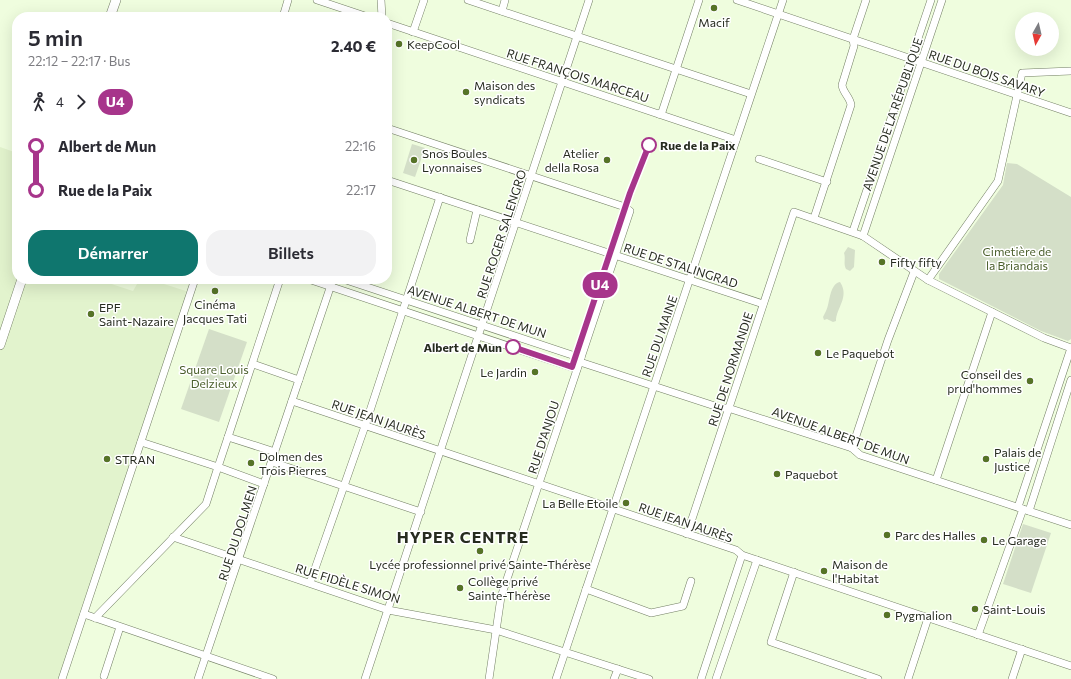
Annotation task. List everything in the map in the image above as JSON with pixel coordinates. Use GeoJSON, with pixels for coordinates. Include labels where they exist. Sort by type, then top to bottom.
{"type":"FeatureCollection","features":[{"type":"Feature","properties":{"kind":"main road"},"geometry":{"type":"LineString","coordinates":[[112,12],[116,0]]}},
{"type":"Feature","properties":{"kind":"main road"},"geometry":{"type":"LineString","coordinates":[[0,345],[20,284]]}},
{"type":"Feature","properties":{"kind":"street"},"geometry":{"type":"LineString","coordinates":[[284,12],[288,0]]}},
{"type":"Feature","properties":{"kind":"street"},"geometry":{"type":"LineString","coordinates":[[317,0],[353,12]]}},
{"type":"Feature","properties":{"kind":"street"},"geometry":{"type":"LineString","coordinates":[[380,0],[381,12]]}},
{"type":"Feature","properties":{"kind":"street"},"geometry":{"type":"LineString","coordinates":[[413,32],[424,0]]}},
{"type":"Feature","properties":{"kind":"street"},"geometry":{"type":"LineString","coordinates":[[468,0],[751,94]]}},
{"type":"Feature","properties":{"kind":"street"},"geometry":{"type":"LineString","coordinates":[[502,11],[505,0]]}},
{"type":"Feature","properties":{"kind":"street","name":"RUE ROGER SALENGRO"},"geometry":{"type":"LineString","coordinates":[[365,679],[589,0]]}},
{"type":"Feature","properties":{"kind":"street"},"geometry":{"type":"LineString","coordinates":[[659,114],[662,112],[674,68],[700,0]]}},
{"type":"Feature","properties":{"kind":"street","name":"RUE DU BOIS SAVARY"},"geometry":{"type":"LineString","coordinates":[[737,0],[1071,113]]}},
{"type":"Feature","properties":{"kind":"street","name":"RUE DU MAINE"},"geometry":{"type":"LineString","coordinates":[[556,679],[782,0]]}},
{"type":"Feature","properties":{"kind":"street"},"geometry":{"type":"LineString","coordinates":[[866,0],[853,39],[854,46],[842,85],[842,89],[849,98],[851,105],[814,218],[863,236],[914,272],[928,280],[1044,338],[1071,348],[1023,509]]}},
{"type":"Feature","properties":{"kind":"street","name":"AVENUE DE LA RÉPUBLIQUE"},"geometry":{"type":"LineString","coordinates":[[852,231],[931,0]]}},
{"type":"Feature","properties":{"kind":"street","name":"AVENUE DE LA RÉPUBLIQUE"},"geometry":{"type":"LineString","coordinates":[[863,236],[942,0]]}},
{"type":"Feature","properties":{"kind":"street","name":"RUE FRANÇOIS MARCEAU"},"geometry":{"type":"LineString","coordinates":[[392,25],[736,140]]}},
{"type":"Feature","properties":{"kind":"street"},"geometry":{"type":"LineString","coordinates":[[928,280],[998,181],[1016,94],[1022,73],[1071,70]]}},
{"type":"Feature","properties":{"kind":"street"},"geometry":{"type":"LineString","coordinates":[[392,130],[532,176]]}},
{"type":"Feature","properties":{"kind":"street"},"geometry":{"type":"LineString","coordinates":[[759,159],[826,182]]}},
{"type":"Feature","properties":{"kind":"street","name":"RUE D'ANJOU"},"geometry":{"type":"LineString","coordinates":[[489,679],[501,597],[533,497],[539,484],[579,363],[612,254],[630,211],[625,207],[532,176]]}},
{"type":"Feature","properties":{"kind":"street","name":"RUE DE STALINGRAD"},"geometry":{"type":"LineString","coordinates":[[392,182],[763,304]]}},
{"type":"Feature","properties":{"kind":"street"},"geometry":{"type":"LineString","coordinates":[[310,584],[365,426],[440,197]]}},
{"type":"Feature","properties":{"kind":"street"},"geometry":{"type":"LineString","coordinates":[[470,240],[477,210]]}},
{"type":"Feature","properties":{"kind":"street","name":"RUE DE NORMANDIE"},"geometry":{"type":"LineString","coordinates":[[686,534],[794,212],[814,218]]}},
{"type":"Feature","properties":{"kind":"street"},"geometry":{"type":"LineString","coordinates":[[852,448],[888,340],[914,272]]}},
{"type":"Feature","properties":{"kind":"street"},"geometry":{"type":"LineString","coordinates":[[62,679],[193,284]]}},
{"type":"Feature","properties":{"kind":"street"},"geometry":{"type":"LineString","coordinates":[[95,618],[206,504],[278,284]]}},
{"type":"Feature","properties":{"kind":"street","name":"AVENUE ALBERT DE MUN"},"geometry":{"type":"LineString","coordinates":[[322,284],[479,336],[579,363],[721,408],[728,408],[852,448],[860,455],[1071,525]]}},
{"type":"Feature","properties":{"kind":"street","name":"RUE DU DOLMEN"},"geometry":{"type":"LineString","coordinates":[[198,679],[240,560],[331,284]]}},
{"type":"Feature","properties":{"kind":"street","name":"AVENUE ALBERT DE MUN"},"geometry":{"type":"LineString","coordinates":[[358,284],[483,325],[579,363]]}},
{"type":"Feature","properties":{"kind":"street"},"geometry":{"type":"LineString","coordinates":[[936,480],[992,312]]}},
{"type":"Feature","properties":{"kind":"street"},"geometry":{"type":"LineString","coordinates":[[253,364],[299,380]]}},
{"type":"Feature","properties":{"kind":"street"},"geometry":{"type":"LineString","coordinates":[[978,635],[1071,380]]}},
{"type":"Feature","properties":{"kind":"street","name":"RUE JEAN JAURÈS"},"geometry":{"type":"LineString","coordinates":[[292,401],[1071,666]]}},
{"type":"Feature","properties":{"kind":"street"},"geometry":{"type":"LineString","coordinates":[[228,437],[275,452]]}},
{"type":"Feature","properties":{"kind":"street"},"geometry":{"type":"LineString","coordinates":[[141,442],[218,467],[264,484]]}},
{"type":"Feature","properties":{"kind":"street"},"geometry":{"type":"LineString","coordinates":[[272,462],[421,512]]}},
{"type":"Feature","properties":{"kind":"street","name":"RUE FIDÈLE SIMON"},"geometry":{"type":"LineString","coordinates":[[173,537],[388,610],[496,630],[649,679]]}},
{"type":"Feature","properties":{"kind":"street"},"geometry":{"type":"LineString","coordinates":[[701,679],[739,553]]}},
{"type":"Feature","properties":{"kind":"street"},"geometry":{"type":"LineString","coordinates":[[716,679],[758,560]]}},
{"type":"Feature","properties":{"kind":"street"},"geometry":{"type":"LineString","coordinates":[[794,572],[771,642],[878,679]]}},
{"type":"Feature","properties":{"kind":"street"},"geometry":{"type":"LineString","coordinates":[[586,589],[651,612],[683,606],[691,581]]}},
{"type":"Feature","properties":{"kind":"street"},"geometry":{"type":"LineString","coordinates":[[84,614],[273,679]]}},
{"type":"Feature","properties":{"kind":"street"},"geometry":{"type":"LineString","coordinates":[[908,679],[928,618]]}},
{"type":"Feature","properties":{"kind":"street"},"geometry":{"type":"LineString","coordinates":[[104,676],[120,627]]}},
{"type":"Feature","properties":{"kind":"street"},"geometry":{"type":"LineString","coordinates":[[1012,679],[1022,649]]}},
{"type":"Feature","properties":{"kind":"street"},"geometry":{"type":"LineString","coordinates":[[614,679],[618,669]]}},
{"type":"Feature","properties":{"kind":"shaded area"},"geometry":{"type":"Polygon","coordinates":[[[0,147],[12,151],[12,284],[111,284],[133,291],[137,284],[164,284],[186,291],[181,322],[80,612],[60,679],[0,679],[0,147]]]}},
{"type":"Feature","properties":{"kind":"green space","name":"Snos Boules Lyonnaises"},"geometry":{"type":"Polygon","coordinates":[[[412,144],[425,148],[415,177],[403,173],[412,144]]]}},
{"type":"Feature","properties":{"kind":"green space","name":"Cimetière de la Briandais"},"geometry":{"type":"Polygon","coordinates":[[[1007,163],[1017,164],[1071,197],[1071,339],[1068,341],[1041,331],[939,279],[939,274],[1003,185],[1007,163]]]}},
{"type":"Feature","properties":{"kind":"green space"},"geometry":{"type":"Polygon","coordinates":[[[848,247],[855,250],[854,267],[850,271],[846,269],[844,253],[848,247]]]}},
{"type":"Feature","properties":{"kind":"green space"},"geometry":{"type":"Polygon","coordinates":[[[840,282],[844,293],[836,321],[833,322],[827,319],[824,320],[823,317],[832,290],[836,284],[840,282]]]}},
{"type":"Feature","properties":{"kind":"green space","name":"Square Louis Delzieux"},"geometry":{"type":"Polygon","coordinates":[[[209,329],[247,342],[219,422],[181,409],[209,329]]]}},
{"type":"Feature","properties":{"kind":"green space"},"geometry":{"type":"Polygon","coordinates":[[[1023,524],[1051,533],[1031,593],[1003,584],[1023,524]]]}},
{"type":"Feature","properties":{"kind":"bus line","name":"U4"},"geometry":{"type":"LineString","coordinates":[[513,347],[572,367],[630,193],[641,169],[649,145]]}},
{"type":"Feature","properties":{"kind":"place","name":"Macif"},"geometry":{"type":"Point","coordinates":[714,8]}},
{"type":"Feature","properties":{"kind":"place","name":"KeepCool"},"geometry":{"type":"Point","coordinates":[399,44]}},
{"type":"Feature","properties":{"kind":"place","name":"Maison des syndicats"},"geometry":{"type":"Point","coordinates":[466,92]}},
{"type":"Feature","properties":{"kind":"place","name":"Rue de la Paix"},"geometry":{"type":"Point","coordinates":[649,145]}},
{"type":"Feature","properties":{"kind":"place","name":"Snos Boules Lyonnaises"},"geometry":{"type":"Point","coordinates":[414,160]}},
{"type":"Feature","properties":{"kind":"place","name":"Atelier della Rosa"},"geometry":{"type":"Point","coordinates":[607,160]}},
{"type":"Feature","properties":{"kind":"place","name":"Fifty fifty"},"geometry":{"type":"Point","coordinates":[882,262]}},
{"type":"Feature","properties":{"kind":"place","name":"Cinéma Jacques Tati"},"geometry":{"type":"Point","coordinates":[215,291]}},
{"type":"Feature","properties":{"kind":"place","name":"EPF Saint-Nazaire"},"geometry":{"type":"Point","coordinates":[91,314]}},
{"type":"Feature","properties":{"kind":"place","name":"Albert de Mun"},"geometry":{"type":"Point","coordinates":[513,347]}},
{"type":"Feature","properties":{"kind":"place","name":"Le Paquebot"},"geometry":{"type":"Point","coordinates":[818,353]}},
{"type":"Feature","properties":{"kind":"place","name":"Le Jardin"},"geometry":{"type":"Point","coordinates":[535,372]}},
{"type":"Feature","properties":{"kind":"place","name":"Conseil des prud'hommes"},"geometry":{"type":"Point","coordinates":[1030,381]}},
{"type":"Feature","properties":{"kind":"place","name":"STRAN"},"geometry":{"type":"Point","coordinates":[107,459]}},
{"type":"Feature","properties":{"kind":"place","name":"Palais de Justice"},"geometry":{"type":"Point","coordinates":[986,459]}},
{"type":"Feature","properties":{"kind":"place","name":"Dolmen des Trois Pierres"},"geometry":{"type":"Point","coordinates":[251,463]}},
{"type":"Feature","properties":{"kind":"place","name":"Paquebot"},"geometry":{"type":"Point","coordinates":[777,474]}},
{"type":"Feature","properties":{"kind":"place","name":"La Belle Etoile"},"geometry":{"type":"Point","coordinates":[626,503]}},
{"type":"Feature","properties":{"kind":"place","name":"Parc des Halles"},"geometry":{"type":"Point","coordinates":[887,535]}},
{"type":"Feature","properties":{"kind":"place","name":"Le Garage"},"geometry":{"type":"Point","coordinates":[984,540]}},
{"type":"Feature","properties":{"kind":"place","name":"Lycée professionnel privé Sainte-Thérèse"},"geometry":{"type":"Point","coordinates":[480,551]}},
{"type":"Feature","properties":{"kind":"place","name":"Maison de l'Habitat"},"geometry":{"type":"Point","coordinates":[824,571]}},
{"type":"Feature","properties":{"kind":"place","name":"Collège privé Sainte-Thérèse"},"geometry":{"type":"Point","coordinates":[460,588]}},
{"type":"Feature","properties":{"kind":"place","name":"Saint-Louis"},"geometry":{"type":"Point","coordinates":[975,609]}},
{"type":"Feature","properties":{"kind":"place","name":"Pygmalion"},"geometry":{"type":"Point","coordinates":[887,615]}},
{"type":"Feature","properties":{"kind":"district","name":"HYPER CENTRE"},"geometry":{"type":"Point","coordinates":[463,536]}}]}
